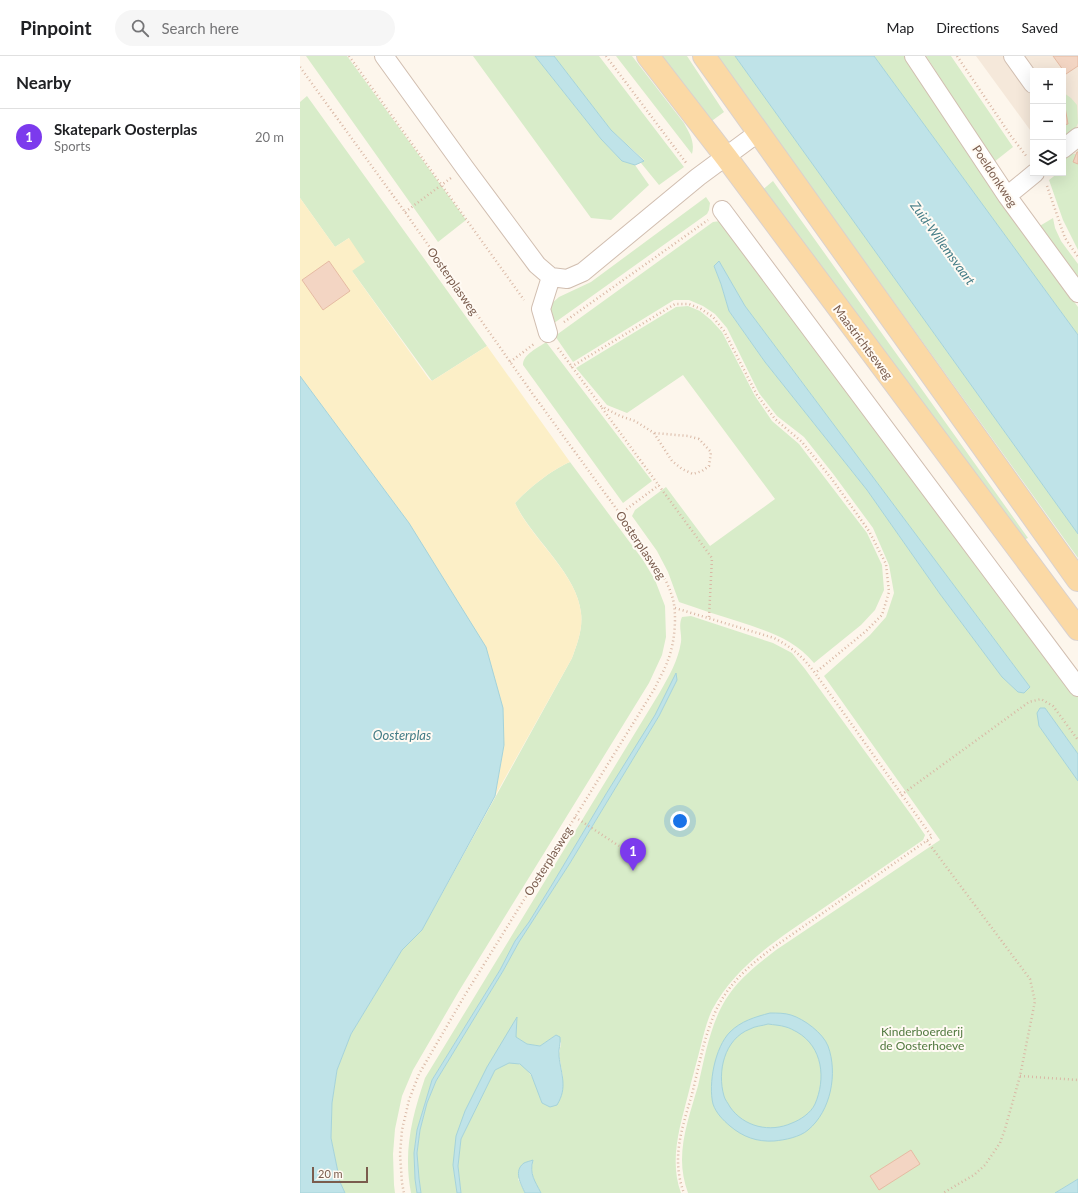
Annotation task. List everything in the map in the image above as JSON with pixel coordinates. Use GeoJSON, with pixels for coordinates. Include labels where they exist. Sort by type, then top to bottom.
{"type":"FeatureCollection","features":[{"type":"Feature","properties":{"kind":"main road","name":"Maastrichtseweg"},"geometry":{"type":"LineString","coordinates":[[648,56],[726,157],[1078,629]]}},
{"type":"Feature","properties":{"kind":"main road"},"geometry":{"type":"LineString","coordinates":[[704,56],[1078,580]]}},
{"type":"Feature","properties":{"kind":"street"},"geometry":{"type":"LineString","coordinates":[[384,56],[537,265],[551,277],[567,279],[583,272],[698,177],[759,132]]}},
{"type":"Feature","properties":{"kind":"street","name":"Poeldonkweg"},"geometry":{"type":"LineString","coordinates":[[914,56],[1007,196],[1078,293]]}},
{"type":"Feature","properties":{"kind":"street"},"geometry":{"type":"LineString","coordinates":[[1013,56],[1030,80]]}},
{"type":"Feature","properties":{"kind":"street"},"geometry":{"type":"LineString","coordinates":[[1066,147],[1078,137]]}},
{"type":"Feature","properties":{"kind":"street"},"geometry":{"type":"LineString","coordinates":[[1007,196],[1030,175]]}},
{"type":"Feature","properties":{"kind":"street"},"geometry":{"type":"LineString","coordinates":[[722,210],[1078,687]]}},
{"type":"Feature","properties":{"kind":"street"},"geometry":{"type":"LineString","coordinates":[[548,334],[541,309],[551,277]]}},
{"type":"Feature","properties":{"kind":"path"},"geometry":{"type":"LineString","coordinates":[[349,56],[525,301]]}},
{"type":"Feature","properties":{"kind":"path"},"geometry":{"type":"LineString","coordinates":[[606,56],[698,177]]}},
{"type":"Feature","properties":{"kind":"path"},"geometry":{"type":"LineString","coordinates":[[957,56],[1030,164]]}},
{"type":"Feature","properties":{"kind":"path","name":"Oosterplasweg"},"geometry":{"type":"LineString","coordinates":[[300,67],[510,362],[650,555],[672,594],[675,608],[673,638],[669,659],[658,682],[465,996],[419,1074],[409,1100],[402,1130],[400,1154],[404,1193]]}},
{"type":"Feature","properties":{"kind":"path"},"geometry":{"type":"LineString","coordinates":[[404,212],[465,168]]}},
{"type":"Feature","properties":{"kind":"path"},"geometry":{"type":"LineString","coordinates":[[1038,176],[1052,197],[1065,238],[1078,257]]}},
{"type":"Feature","properties":{"kind":"path"},"geometry":{"type":"LineString","coordinates":[[510,362],[722,210]]}},
{"type":"Feature","properties":{"kind":"path"},"geometry":{"type":"LineString","coordinates":[[571,367],[675,304],[689,304],[701,309],[713,317],[724,331],[757,395],[775,419],[802,442],[831,478],[869,531],[886,564],[889,592],[882,615],[866,631],[815,673]]}},
{"type":"Feature","properties":{"kind":"path"},"geometry":{"type":"LineString","coordinates":[[548,334],[712,558],[709,617]]}},
{"type":"Feature","properties":{"kind":"path"},"geometry":{"type":"LineString","coordinates":[[601,406],[620,416],[634,421],[654,433],[688,436],[699,439],[710,452],[709,466],[702,471],[693,474],[682,469],[672,461],[654,433]]}},
{"type":"Feature","properties":{"kind":"path"},"geometry":{"type":"LineString","coordinates":[[620,514],[659,484]]}},
{"type":"Feature","properties":{"kind":"path"},"geometry":{"type":"LineString","coordinates":[[675,608],[709,617],[774,638],[788,646],[803,658],[932,837],[774,947],[750,966],[724,996],[714,1013],[708,1031],[682,1134],[678,1160],[680,1183],[684,1193]]}},
{"type":"Feature","properties":{"kind":"path"},"geometry":{"type":"LineString","coordinates":[[901,795],[1029,702],[1041,698],[1053,706],[1078,740]]}},
{"type":"Feature","properties":{"kind":"path"},"geometry":{"type":"LineString","coordinates":[[575,817],[619,846]]}},
{"type":"Feature","properties":{"kind":"path"},"geometry":{"type":"LineString","coordinates":[[926,841],[1030,979],[1035,1001],[1020,1076],[1000,1143],[985,1165],[974,1175],[943,1193]]}},
{"type":"Feature","properties":{"kind":"path"},"geometry":{"type":"LineString","coordinates":[[1020,1076],[1078,1080]]}},
{"type":"Feature","properties":{"kind":"shaded area"},"geometry":{"type":"Polygon","coordinates":[[[976,56],[1078,56],[1078,199],[1065,176],[1066,176],[1066,68],[1030,68],[1030,130],[976,56]]]}},
{"type":"Feature","properties":{"kind":"green space"},"geometry":{"type":"Polygon","coordinates":[[[306,56],[347,56],[466,220],[438,242],[306,56]]]}},
{"type":"Feature","properties":{"kind":"green space"},"geometry":{"type":"Polygon","coordinates":[[[473,56],[535,56],[601,139],[622,161],[635,165],[649,185],[611,220],[591,218],[473,56]]]}},
{"type":"Feature","properties":{"kind":"green space"},"geometry":{"type":"Polygon","coordinates":[[[554,56],[599,56],[684,167],[659,185],[641,163],[644,160],[611,130],[554,56]]]}},
{"type":"Feature","properties":{"kind":"green space"},"geometry":{"type":"Polygon","coordinates":[[[616,56],[632,56],[684,123],[690,134],[693,150],[692,154],[616,56]]]}},
{"type":"Feature","properties":{"kind":"green space"},"geometry":{"type":"Polygon","coordinates":[[[657,56],[687,56],[724,112],[709,123],[657,56]]]}},
{"type":"Feature","properties":{"kind":"green space"},"geometry":{"type":"Polygon","coordinates":[[[717,56],[735,56],[1078,534],[1078,558],[717,56]]]}},
{"type":"Feature","properties":{"kind":"green space"},"geometry":{"type":"Polygon","coordinates":[[[874,56],[907,56],[994,191],[1078,307],[1078,335],[874,56]]]}},
{"type":"Feature","properties":{"kind":"green space"},"geometry":{"type":"Polygon","coordinates":[[[926,56],[951,56],[1013,147],[994,162],[926,56]]]}},
{"type":"Feature","properties":{"kind":"green space"},"geometry":{"type":"Polygon","coordinates":[[[1066,94],[1077,105],[1078,123],[1075,130],[1066,137],[1066,94]]]}},
{"type":"Feature","properties":{"kind":"green space"},"geometry":{"type":"Polygon","coordinates":[[[307,96],[487,346],[432,381],[352,271],[349,238],[335,247],[300,198],[300,102],[307,96]]]}},
{"type":"Feature","properties":{"kind":"green space"},"geometry":{"type":"Polygon","coordinates":[[[1078,150],[1078,250],[1063,220],[1049,180],[1054,176],[1066,176],[1066,156],[1071,154],[1076,154],[1078,150]]]}},
{"type":"Feature","properties":{"kind":"green space"},"geometry":{"type":"Polygon","coordinates":[[[773,181],[1028,538],[1021,541],[760,192],[773,181]]]}},
{"type":"Feature","properties":{"kind":"green space"},"geometry":{"type":"Polygon","coordinates":[[[706,197],[710,203],[707,214],[550,326],[549,319],[551,304],[559,297],[591,282],[706,197]]]}},
{"type":"Feature","properties":{"kind":"green space"},"geometry":{"type":"Polygon","coordinates":[[[1053,218],[1055,228],[1061,241],[1078,264],[1078,282],[1038,227],[1053,218]]]}},
{"type":"Feature","properties":{"kind":"green space","name":"Kinderboerderij de Oosterhoeve"},"geometry":{"type":"Polygon","coordinates":[[[720,221],[730,231],[1078,697],[1078,754],[1045,708],[1039,726],[1078,781],[1078,1179],[1055,1193],[688,1193],[685,1185],[682,1151],[685,1132],[712,1030],[720,1009],[736,985],[749,972],[776,950],[940,840],[824,676],[870,635],[886,617],[894,593],[889,565],[873,528],[834,475],[804,437],[777,416],[759,393],[727,328],[715,314],[703,306],[689,300],[674,300],[573,362],[555,336],[713,222],[720,221]],[[719,261],[714,266],[729,311],[765,362],[867,490],[940,594],[1002,677],[1018,692],[1024,693],[1030,687],[745,306],[719,261]]]}},
{"type":"Feature","properties":{"kind":"green space"},"geometry":{"type":"Polygon","coordinates":[[[688,306],[700,311],[722,332],[755,396],[772,421],[799,444],[867,533],[882,565],[884,590],[875,610],[861,625],[814,663],[797,647],[779,636],[679,602],[668,572],[657,551],[632,516],[635,510],[666,487],[710,546],[775,499],[683,375],[627,413],[607,405],[576,368],[676,307],[688,306]]]}},
{"type":"Feature","properties":{"kind":"green space"},"geometry":{"type":"Polygon","coordinates":[[[546,342],[652,481],[623,503],[523,365],[528,354],[546,342]]]}},
{"type":"Feature","properties":{"kind":"green space"},"geometry":{"type":"Polygon","coordinates":[[[570,462],[643,560],[655,580],[665,606],[666,637],[662,655],[649,683],[459,991],[413,1070],[402,1096],[395,1129],[393,1154],[395,1193],[345,1193],[340,1182],[331,1138],[332,1103],[337,1070],[351,1034],[402,950],[422,930],[572,658],[578,642],[581,625],[581,613],[578,598],[563,570],[522,516],[515,503],[541,480],[570,462]]]}},
{"type":"Feature","properties":{"kind":"green space"},"geometry":{"type":"Polygon","coordinates":[[[691,616],[773,643],[792,653],[912,816],[925,835],[923,840],[777,940],[748,964],[722,993],[712,1010],[707,1023],[679,1131],[676,1169],[681,1193],[541,1193],[533,1177],[533,1160],[518,1179],[525,1193],[461,1193],[458,1166],[461,1139],[495,1070],[509,1063],[516,1063],[522,1066],[532,1076],[542,1103],[563,1078],[559,1054],[561,1043],[556,1035],[540,1046],[527,1044],[516,1037],[517,1018],[465,1111],[453,1165],[457,1193],[421,1193],[417,1153],[420,1130],[427,1103],[436,1081],[519,942],[570,863],[659,716],[677,680],[676,674],[656,715],[606,794],[529,922],[515,941],[500,970],[432,1080],[417,1130],[414,1153],[417,1193],[411,1193],[408,1148],[416,1107],[425,1078],[660,692],[678,656],[681,642],[680,623],[682,617],[691,616]]]}},
{"type":"Feature","properties":{"kind":"sand"},"geometry":{"type":"Polygon","coordinates":[[[300,198],[335,247],[349,238],[365,262],[352,271],[429,379],[432,381],[487,346],[570,462],[541,480],[515,503],[532,530],[563,570],[578,598],[581,613],[579,636],[572,658],[495,796],[504,745],[409,523],[300,376],[300,198]]]}},
{"type":"Feature","properties":{"kind":"water"},"geometry":{"type":"Polygon","coordinates":[[[535,56],[554,56],[611,130],[644,161],[635,165],[622,161],[601,139],[535,56]]]}},
{"type":"Feature","properties":{"kind":"water","name":"Zuid-Willemsvaart"},"geometry":{"type":"Polygon","coordinates":[[[735,56],[874,56],[1078,335],[1078,534],[735,56]]]}},
{"type":"Feature","properties":{"kind":"water"},"geometry":{"type":"Polygon","coordinates":[[[719,261],[745,306],[1030,687],[1024,693],[1018,692],[1002,677],[940,594],[867,490],[765,362],[729,311],[714,266],[719,261]]]}},
{"type":"Feature","properties":{"kind":"water","name":"Oosterplas"},"geometry":{"type":"Polygon","coordinates":[[[300,376],[409,523],[486,647],[503,708],[504,745],[495,796],[422,930],[402,950],[351,1034],[337,1070],[332,1103],[331,1138],[340,1182],[345,1193],[300,1193],[300,376]]]}},
{"type":"Feature","properties":{"kind":"water"},"geometry":{"type":"Polygon","coordinates":[[[676,673],[677,680],[659,716],[570,863],[519,942],[436,1081],[427,1103],[420,1130],[417,1153],[421,1193],[417,1193],[414,1153],[417,1130],[432,1080],[500,970],[515,941],[529,922],[655,715],[676,673]]]}},
{"type":"Feature","properties":{"kind":"water"},"geometry":{"type":"Polygon","coordinates":[[[1040,708],[1045,708],[1078,754],[1078,781],[1039,726],[1037,713],[1040,708]]]}},
{"type":"Feature","properties":{"kind":"water"},"geometry":{"type":"Polygon","coordinates":[[[770,1013],[789,1014],[802,1020],[818,1032],[826,1041],[828,1046],[832,1068],[832,1079],[827,1102],[816,1122],[801,1135],[774,1141],[756,1140],[735,1130],[725,1121],[714,1107],[711,1086],[714,1066],[720,1047],[730,1032],[748,1020],[770,1013]],[[768,1024],[752,1028],[734,1040],[725,1057],[721,1077],[724,1097],[736,1114],[742,1119],[758,1126],[775,1128],[792,1123],[808,1113],[815,1104],[821,1074],[817,1055],[806,1038],[789,1028],[768,1024]]]}},
{"type":"Feature","properties":{"kind":"water"},"geometry":{"type":"Polygon","coordinates":[[[517,1017],[516,1037],[527,1044],[540,1046],[556,1035],[560,1037],[559,1053],[563,1087],[560,1099],[557,1105],[550,1107],[542,1103],[531,1074],[520,1064],[509,1063],[495,1070],[461,1139],[458,1166],[461,1193],[457,1193],[453,1165],[456,1136],[465,1111],[487,1067],[517,1017]]]}},
{"type":"Feature","properties":{"kind":"water"},"geometry":{"type":"Polygon","coordinates":[[[533,1160],[532,1173],[541,1193],[525,1193],[518,1174],[524,1163],[533,1160]]]}},
{"type":"Feature","properties":{"kind":"water"},"geometry":{"type":"Polygon","coordinates":[[[1078,1179],[1078,1193],[1055,1193],[1078,1179]]]}},
{"type":"Feature","properties":{"kind":"building"},"geometry":{"type":"Polygon","coordinates":[[[1053,56],[1078,56],[1078,66],[1066,74],[1066,68],[1062,68],[1053,56]]]}},
{"type":"Feature","properties":{"kind":"building"},"geometry":{"type":"Polygon","coordinates":[[[1066,113],[1068,124],[1066,124],[1066,113]]]}},
{"type":"Feature","properties":{"kind":"building"},"geometry":{"type":"Polygon","coordinates":[[[1078,152],[1078,164],[1073,162],[1078,152]]]}},
{"type":"Feature","properties":{"kind":"building"},"geometry":{"type":"Polygon","coordinates":[[[329,261],[350,291],[323,310],[302,280],[329,261]]]}},
{"type":"Feature","properties":{"kind":"building"},"geometry":{"type":"Polygon","coordinates":[[[911,1150],[920,1164],[879,1190],[870,1176],[911,1150]]]}},
{"type":"Feature","properties":{"kind":"place","name":"Skatepark Oosterplas"},"geometry":{"type":"Point","coordinates":[633,871]}}]}
